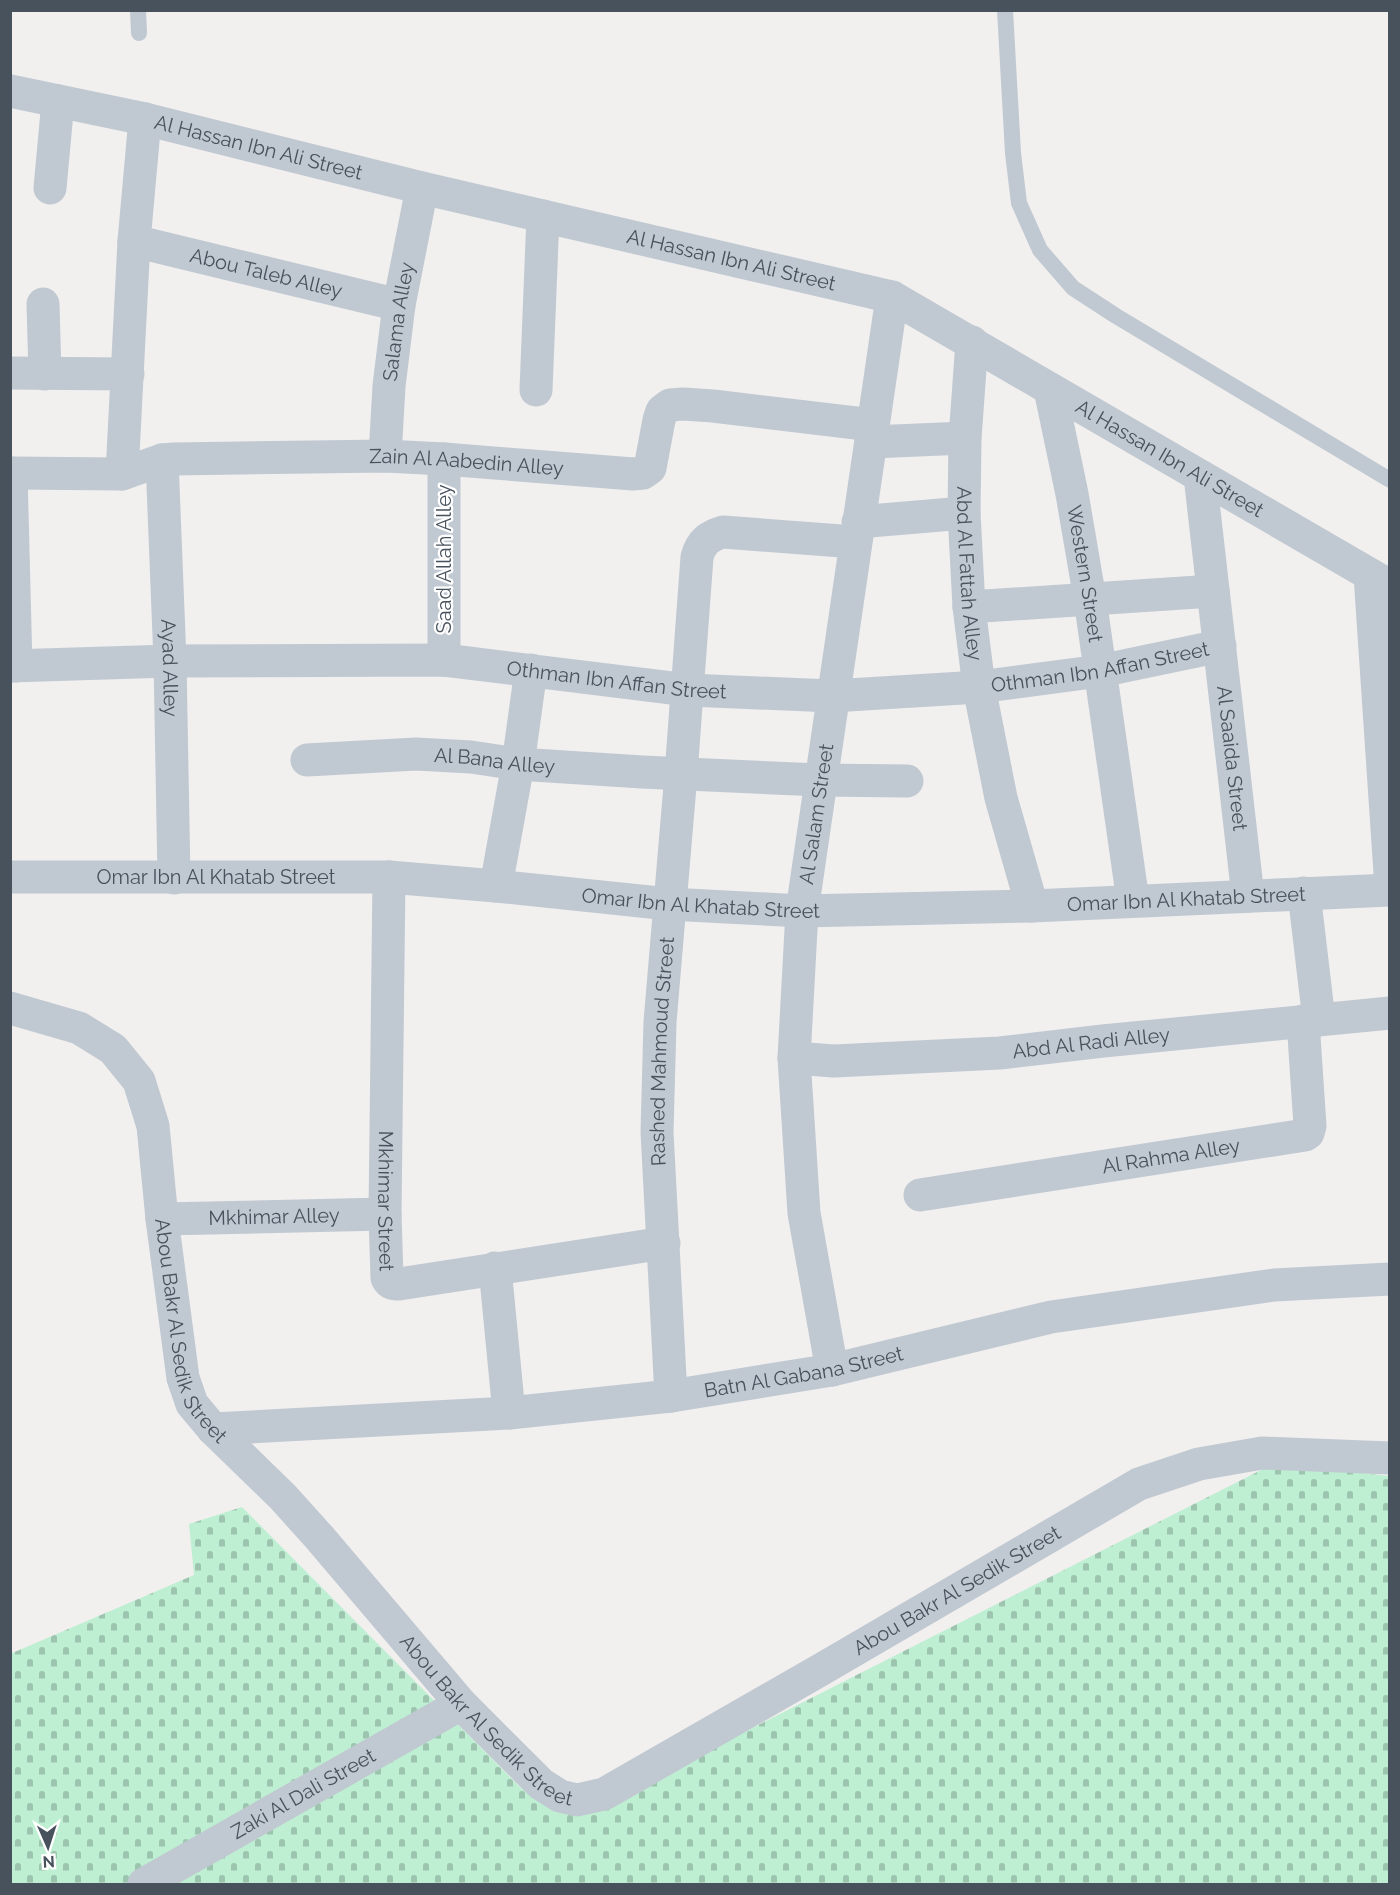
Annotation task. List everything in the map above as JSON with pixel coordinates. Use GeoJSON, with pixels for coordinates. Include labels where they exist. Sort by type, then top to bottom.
{"type":"FeatureCollection","features":[{"type":"Feature","properties":{"kind":"street","name":"Al Hassan Ibn Ali Street"},"geometry":{"type":"LineString","coordinates":[[10,91],[145,119],[422,188],[892,297],[1380,580]]}},
{"type":"Feature","properties":{"kind":"street"},"geometry":{"type":"LineString","coordinates":[[50,188],[58,101]]}},
{"type":"Feature","properties":{"kind":"street"},"geometry":{"type":"LineString","coordinates":[[122,474],[134,241],[145,119]]}},
{"type":"Feature","properties":{"kind":"street","name":"Salama Alley"},"geometry":{"type":"LineString","coordinates":[[385,456],[389,386],[399,304],[422,188]]}},
{"type":"Feature","properties":{"kind":"street"},"geometry":{"type":"LineString","coordinates":[[536,390],[543,216]]}},
{"type":"Feature","properties":{"kind":"street","name":"Abou Taleb Alley"},"geometry":{"type":"LineString","coordinates":[[134,241],[399,304]]}},
{"type":"Feature","properties":{"kind":"street","name":"Al Salam Street"},"geometry":{"type":"LineString","coordinates":[[832,1370],[804,1213],[794,1058],[802,911],[892,297]]}},
{"type":"Feature","properties":{"kind":"street"},"geometry":{"type":"LineString","coordinates":[[44,304],[45,374]]}},
{"type":"Feature","properties":{"kind":"street","name":"Abd Al Fattah Alley"},"geometry":{"type":"LineString","coordinates":[[972,342],[965,438],[964,513],[969,607],[979,687],[1001,798],[1032,906]]}},
{"type":"Feature","properties":{"kind":"street"},"geometry":{"type":"LineString","coordinates":[[10,373],[128,374]]}},
{"type":"Feature","properties":{"kind":"street","name":"Western Street"},"geometry":{"type":"LineString","coordinates":[[1050,389],[1072,494],[1090,599],[1133,901]]}},
{"type":"Feature","properties":{"kind":"street","name":"Zain Al Aabedin Alley"},"geometry":{"type":"LineString","coordinates":[[11,473],[122,474],[162,460],[385,456],[643,473],[650,468],[662,411],[670,405],[683,404],[872,433],[965,438]]}},
{"type":"Feature","properties":{"kind":"street","name":"Saad Allah Alley"},"geometry":{"type":"LineString","coordinates":[[444,459],[444,660]]}},
{"type":"Feature","properties":{"kind":"street","name":"Ayad Alley"},"geometry":{"type":"LineString","coordinates":[[162,460],[170,661],[174,878]]}},
{"type":"Feature","properties":{"kind":"street"},"geometry":{"type":"LineString","coordinates":[[11,473],[13,666]]}},
{"type":"Feature","properties":{"kind":"street","name":"Al Saaida Street"},"geometry":{"type":"LineString","coordinates":[[1200,476],[1248,896]]}},
{"type":"Feature","properties":{"kind":"street","name":"Rashed Mahmoud Street"},"geometry":{"type":"LineString","coordinates":[[671,1396],[657,1132],[660,1022],[688,690],[696,557],[706,540],[723,532],[857,532],[964,513]]}},
{"type":"Feature","properties":{"kind":"street"},"geometry":{"type":"LineString","coordinates":[[1380,580],[1389,873]]}},
{"type":"Feature","properties":{"kind":"street"},"geometry":{"type":"LineString","coordinates":[[969,607],[1213,591]]}},
{"type":"Feature","properties":{"kind":"street","name":"Othman Ibn Affan Street"},"geometry":{"type":"LineString","coordinates":[[13,666],[170,661],[444,660],[688,690],[832,696],[979,687],[1100,670],[1220,646]]}},
{"type":"Feature","properties":{"kind":"street"},"geometry":{"type":"LineString","coordinates":[[496,886],[518,764],[531,670]]}},
{"type":"Feature","properties":{"kind":"street","name":"Al Bana Alley"},"geometry":{"type":"LineString","coordinates":[[307,760],[416,754],[471,757],[518,764],[681,774],[907,781]]}},
{"type":"Feature","properties":{"kind":"street","name":"Omar Ibn Al Khatab Street"},"geometry":{"type":"LineString","coordinates":[[10,877],[389,877],[669,904],[802,911],[1032,906],[1389,890]]}},
{"type":"Feature","properties":{"kind":"street","name":"Mkhimar Street"},"geometry":{"type":"LineString","coordinates":[[389,877],[387,1278],[394,1284],[664,1243]]}},
{"type":"Feature","properties":{"kind":"street"},"geometry":{"type":"LineString","coordinates":[[1304,893],[1311,1021]]}},
{"type":"Feature","properties":{"kind":"street","name":"Abou Bakr Al Sedik Street"},"geometry":{"type":"LineString","coordinates":[[10,1008],[79,1028],[113,1049],[139,1081],[153,1126],[162,1219],[183,1378],[192,1404],[213,1429],[290,1505],[461,1704],[541,1784],[560,1796],[577,1800],[604,1794],[1139,1484],[1199,1464],[1262,1453],[1389,1458]]}},
{"type":"Feature","properties":{"kind":"street","name":"Abd Al Radi Alley"},"geometry":{"type":"LineString","coordinates":[[794,1058],[834,1061],[1000,1053],[1389,1013]]}},
{"type":"Feature","properties":{"kind":"street","name":"Al Rahma Alley"},"geometry":{"type":"LineString","coordinates":[[920,1195],[1305,1135],[1310,1126],[1311,1021]]}},
{"type":"Feature","properties":{"kind":"street","name":"Mkhimar Alley"},"geometry":{"type":"LineString","coordinates":[[162,1219],[386,1214]]}},
{"type":"Feature","properties":{"kind":"street"},"geometry":{"type":"LineString","coordinates":[[495,1268],[509,1413]]}},
{"type":"Feature","properties":{"kind":"street","name":"Batn Al Gabana Street"},"geometry":{"type":"LineString","coordinates":[[213,1429],[509,1413],[671,1396],[832,1370],[1051,1317],[1274,1285],[1389,1279]]}},
{"type":"Feature","properties":{"kind":"street","name":"Zaki Al Dali Street"},"geometry":{"type":"LineString","coordinates":[[144,1884],[461,1704]]}},
{"type":"Feature","properties":{"kind":"lane"},"geometry":{"type":"LineString","coordinates":[[138,10],[139,33]]}},
{"type":"Feature","properties":{"kind":"lane"},"geometry":{"type":"LineString","coordinates":[[1005,10],[1013,153],[1019,203],[1040,250],[1073,288],[1389,480]]}},
{"type":"Feature","properties":{"kind":"green space"},"geometry":{"type":"Polygon","coordinates":[[[1275,1463],[1389,1476],[1389,1884],[11,1884],[10,1654],[194,1575],[189,1524],[242,1507],[522,1789],[606,1802],[1275,1463]]]}}]}
